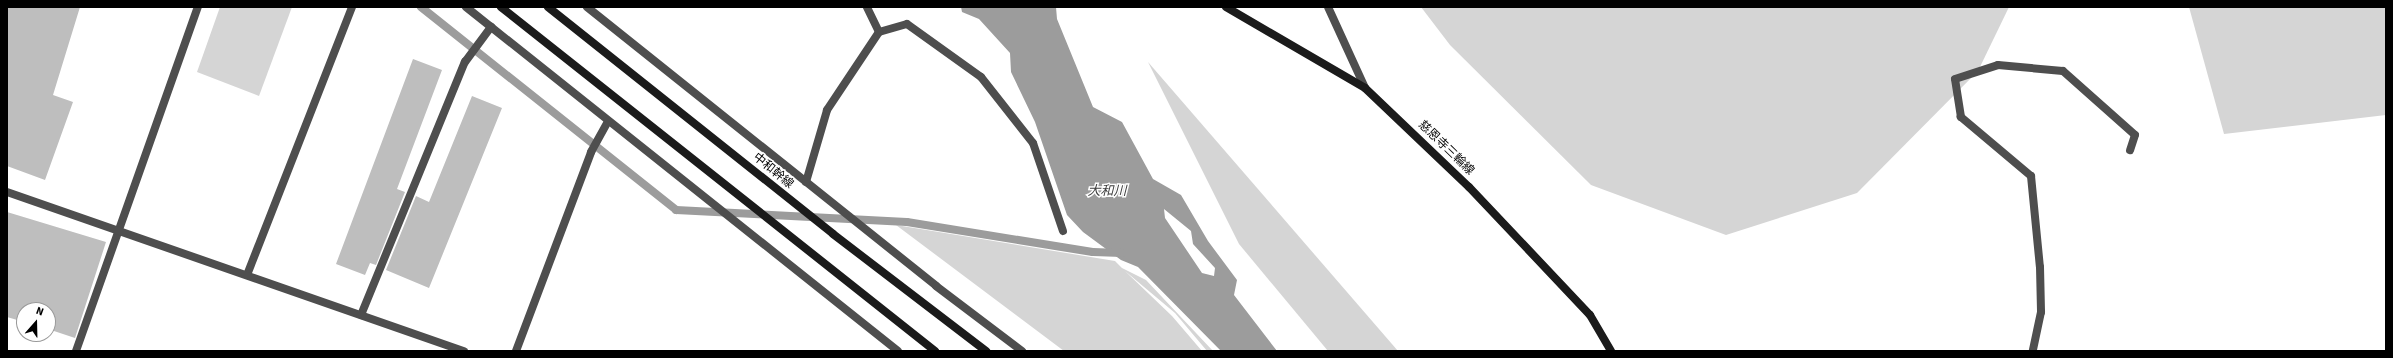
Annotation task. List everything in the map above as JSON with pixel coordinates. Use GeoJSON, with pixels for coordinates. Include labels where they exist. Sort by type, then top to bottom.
{"type":"FeatureCollection","features":[{"type":"Feature","properties":{"kind":"main road"},"geometry":{"type":"LineString","coordinates":[[501,7],[935,351]]}},
{"type":"Feature","properties":{"kind":"main road","name":"中和幹線"},"geometry":{"type":"LineString","coordinates":[[548,7],[845,244],[986,351]]}},
{"type":"Feature","properties":{"kind":"main road","name":"慈恩寺三輪線"},"geometry":{"type":"LineString","coordinates":[[1226,7],[1365,88],[1469,187],[1590,315],[1611,351]]}},
{"type":"Feature","properties":{"kind":"street"},"geometry":{"type":"LineString","coordinates":[[76,351],[198,7]]}},
{"type":"Feature","properties":{"kind":"street"},"geometry":{"type":"LineString","coordinates":[[247,275],[352,7]]}},
{"type":"Feature","properties":{"kind":"street"},"geometry":{"type":"LineString","coordinates":[[466,7],[898,351]]}},
{"type":"Feature","properties":{"kind":"street"},"geometry":{"type":"LineString","coordinates":[[587,7],[806,182],[1022,351]]}},
{"type":"Feature","properties":{"kind":"street"},"geometry":{"type":"LineString","coordinates":[[867,7],[879,32]]}},
{"type":"Feature","properties":{"kind":"street"},"geometry":{"type":"LineString","coordinates":[[1328,7],[1365,88]]}},
{"type":"Feature","properties":{"kind":"street"},"geometry":{"type":"LineString","coordinates":[[806,182],[827,110],[879,32],[907,24],[981,77],[1033,143],[1063,231]]}},
{"type":"Feature","properties":{"kind":"street"},"geometry":{"type":"LineString","coordinates":[[361,315],[465,62],[491,27]]}},
{"type":"Feature","properties":{"kind":"street"},"geometry":{"type":"LineString","coordinates":[[2033,351],[2041,312],[2040,268],[2031,176],[1961,117],[1955,79],[1998,65],[2063,72],[2135,135],[2130,150]]}},
{"type":"Feature","properties":{"kind":"street"},"geometry":{"type":"LineString","coordinates":[[516,351],[591,152],[608,121]]}},
{"type":"Feature","properties":{"kind":"street"},"geometry":{"type":"LineString","coordinates":[[7,192],[464,351]]}},
{"type":"Feature","properties":{"kind":"shaded area"},"geometry":{"type":"Polygon","coordinates":[[[220,7],[292,7],[259,96],[197,72],[220,7]]]}},
{"type":"Feature","properties":{"kind":"shaded area"},"geometry":{"type":"Polygon","coordinates":[[[1421,7],[2009,7],[1978,71],[1857,193],[1726,235],[1591,185],[1450,45],[1421,7]]]}},
{"type":"Feature","properties":{"kind":"shaded area"},"geometry":{"type":"Polygon","coordinates":[[[2189,7],[2386,7],[2386,115],[2224,134],[2189,7]]]}},
{"type":"Feature","properties":{"kind":"shaded area"},"geometry":{"type":"Polygon","coordinates":[[[1148,62],[1398,351],[1328,351],[1239,244],[1148,62]]]}},
{"type":"Feature","properties":{"kind":"shaded area"},"geometry":{"type":"Polygon","coordinates":[[[896,225],[1115,261],[1122,268],[1146,280],[1213,351],[1207,351],[1175,313],[1125,271],[1172,316],[1202,351],[1064,351],[896,225]]]}},
{"type":"Feature","properties":{"kind":"water","name":"大和川"},"geometry":{"type":"Polygon","coordinates":[[[961,7],[1056,7],[1057,19],[1093,107],[1122,122],[1153,179],[1181,195],[1208,241],[1237,280],[1234,295],[1277,351],[1221,351],[1138,267],[1121,260],[1083,232],[1067,215],[1035,122],[1011,72],[1010,53],[979,19],[962,12],[961,7]],[[1164,209],[1165,218],[1202,273],[1214,276],[1215,268],[1193,244],[1191,231],[1164,209]]]}},
{"type":"Feature","properties":{"kind":"building"},"geometry":{"type":"Polygon","coordinates":[[[7,7],[80,7],[53,95],[73,102],[45,180],[7,166],[7,7]]]}},
{"type":"Feature","properties":{"kind":"building"},"geometry":{"type":"Polygon","coordinates":[[[413,59],[442,70],[397,189],[405,192],[376,265],[370,263],[365,275],[336,264],[413,59]]]}},
{"type":"Feature","properties":{"kind":"building"},"geometry":{"type":"Polygon","coordinates":[[[472,96],[502,108],[429,288],[386,270],[416,196],[429,202],[472,96]]]}},
{"type":"Feature","properties":{"kind":"building"},"geometry":{"type":"Polygon","coordinates":[[[7,212],[106,242],[75,338],[56,332],[56,302],[16,302],[16,320],[7,317],[7,212]]]}},
{"type":"Feature","properties":{"kind":"waterway"},"geometry":{"type":"LineString","coordinates":[[421,7],[676,210],[907,222],[1093,252],[1122,253]]}}]}
